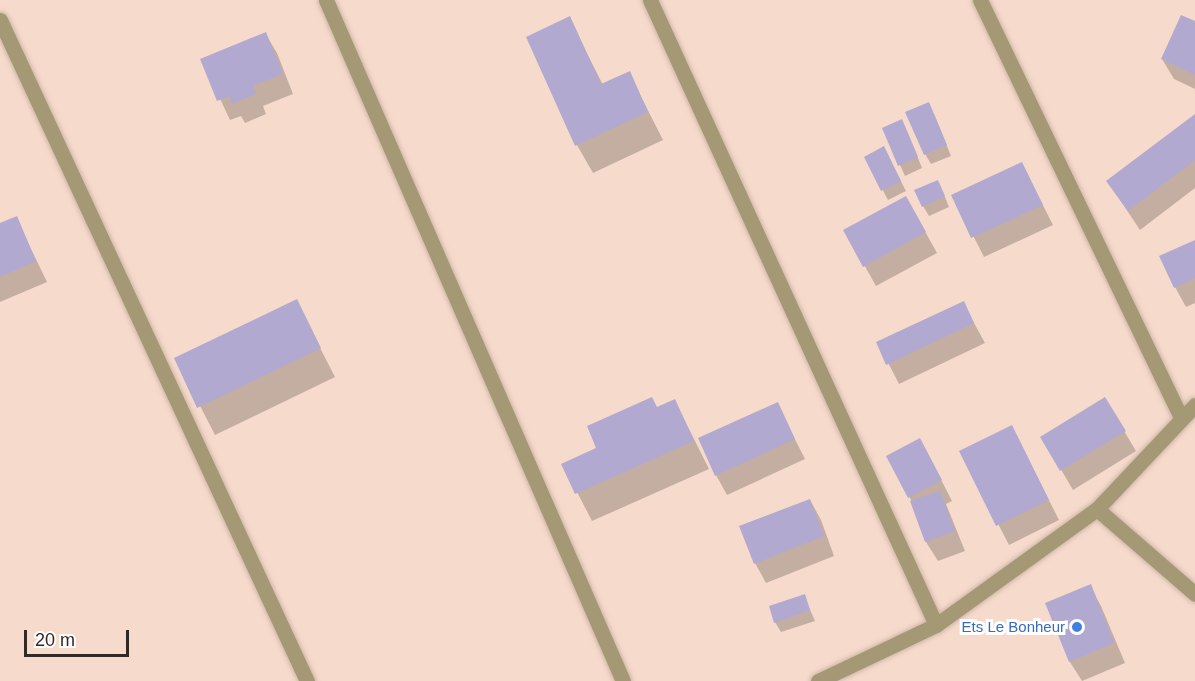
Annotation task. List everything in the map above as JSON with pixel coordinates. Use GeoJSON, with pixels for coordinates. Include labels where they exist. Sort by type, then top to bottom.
{"type":"FeatureCollection","features":[{"type":"Feature","properties":{"kind":"street"},"geometry":{"type":"LineString","coordinates":[[326,0],[622,681]]}},
{"type":"Feature","properties":{"kind":"street"},"geometry":{"type":"LineString","coordinates":[[650,0],[936,625]]}},
{"type":"Feature","properties":{"kind":"street"},"geometry":{"type":"LineString","coordinates":[[981,0],[1181,418]]}},
{"type":"Feature","properties":{"kind":"street"},"geometry":{"type":"LineString","coordinates":[[0,20],[307,681]]}},
{"type":"Feature","properties":{"kind":"street"},"geometry":{"type":"LineString","coordinates":[[818,681],[839,678],[936,625],[1097,509],[1195,405]]}},
{"type":"Feature","properties":{"kind":"street"},"geometry":{"type":"LineString","coordinates":[[1097,509],[1195,594]]}},
{"type":"Feature","properties":{"kind":"building"},"geometry":{"type":"Polygon","coordinates":[[[1181,15],[1195,21],[1195,75],[1161,59],[1181,15]]]}},
{"type":"Feature","properties":{"kind":"building"},"geometry":{"type":"Polygon","coordinates":[[[570,16],[601,84],[630,71],[648,112],[575,146],[526,37],[570,16]]]}},
{"type":"Feature","properties":{"kind":"building"},"geometry":{"type":"Polygon","coordinates":[[[266,32],[283,74],[253,86],[256,94],[232,104],[230,96],[217,101],[200,59],[266,32]]]}},
{"type":"Feature","properties":{"kind":"building"},"geometry":{"type":"Polygon","coordinates":[[[929,102],[947,145],[924,155],[905,112],[929,102]]]}},
{"type":"Feature","properties":{"kind":"building"},"geometry":{"type":"Polygon","coordinates":[[[1195,114],[1195,160],[1128,211],[1106,181],[1195,114]]]}},
{"type":"Feature","properties":{"kind":"building"},"geometry":{"type":"Polygon","coordinates":[[[902,119],[918,157],[898,166],[882,128],[902,119]]]}},
{"type":"Feature","properties":{"kind":"building"},"geometry":{"type":"Polygon","coordinates":[[[884,146],[901,181],[881,191],[864,157],[884,146]]]}},
{"type":"Feature","properties":{"kind":"building"},"geometry":{"type":"Polygon","coordinates":[[[1022,162],[1043,205],[971,238],[951,195],[1022,162]]]}},
{"type":"Feature","properties":{"kind":"building"},"geometry":{"type":"Polygon","coordinates":[[[938,180],[945,196],[922,207],[914,190],[938,180]]]}},
{"type":"Feature","properties":{"kind":"building"},"geometry":{"type":"Polygon","coordinates":[[[906,196],[926,232],[863,267],[843,230],[906,196]]]}},
{"type":"Feature","properties":{"kind":"building"},"geometry":{"type":"Polygon","coordinates":[[[17,216],[36,261],[0,277],[0,223],[17,216]]]}},
{"type":"Feature","properties":{"kind":"building"},"geometry":{"type":"Polygon","coordinates":[[[1195,240],[1195,278],[1174,288],[1159,256],[1195,240]]]}},
{"type":"Feature","properties":{"kind":"building"},"geometry":{"type":"Polygon","coordinates":[[[297,299],[321,348],[197,408],[174,358],[297,299]]]}},
{"type":"Feature","properties":{"kind":"building"},"geometry":{"type":"Polygon","coordinates":[[[964,301],[974,323],[886,365],[876,342],[964,301]]]}},
{"type":"Feature","properties":{"kind":"building"},"geometry":{"type":"Polygon","coordinates":[[[652,397],[657,407],[675,399],[694,441],[575,494],[561,464],[596,448],[587,426],[652,397]]]}},
{"type":"Feature","properties":{"kind":"building"},"geometry":{"type":"Polygon","coordinates":[[[1105,397],[1126,431],[1060,471],[1040,437],[1105,397]]]}},
{"type":"Feature","properties":{"kind":"building"},"geometry":{"type":"Polygon","coordinates":[[[778,402],[795,439],[715,476],[698,438],[778,402]]]}},
{"type":"Feature","properties":{"kind":"building"},"geometry":{"type":"Polygon","coordinates":[[[1012,425],[1049,500],[996,526],[959,451],[1012,425]]]}},
{"type":"Feature","properties":{"kind":"building"},"geometry":{"type":"Polygon","coordinates":[[[920,438],[942,480],[908,498],[886,456],[920,438]]]}},
{"type":"Feature","properties":{"kind":"building"},"geometry":{"type":"Polygon","coordinates":[[[940,491],[955,531],[925,542],[910,501],[940,491]]]}},
{"type":"Feature","properties":{"kind":"building"},"geometry":{"type":"Polygon","coordinates":[[[810,499],[824,536],[754,564],[739,526],[810,499]]]}},
{"type":"Feature","properties":{"kind":"building"},"geometry":{"type":"Polygon","coordinates":[[[1091,584],[1114,643],[1069,662],[1045,603],[1091,584]]]}},
{"type":"Feature","properties":{"kind":"building"},"geometry":{"type":"Polygon","coordinates":[[[805,594],[810,610],[774,623],[769,606],[805,594]]]}},
{"type":"Feature","properties":{"kind":"place","name":"Ets Le Bonheur"},"geometry":{"type":"Point","coordinates":[1077,627]}}]}
